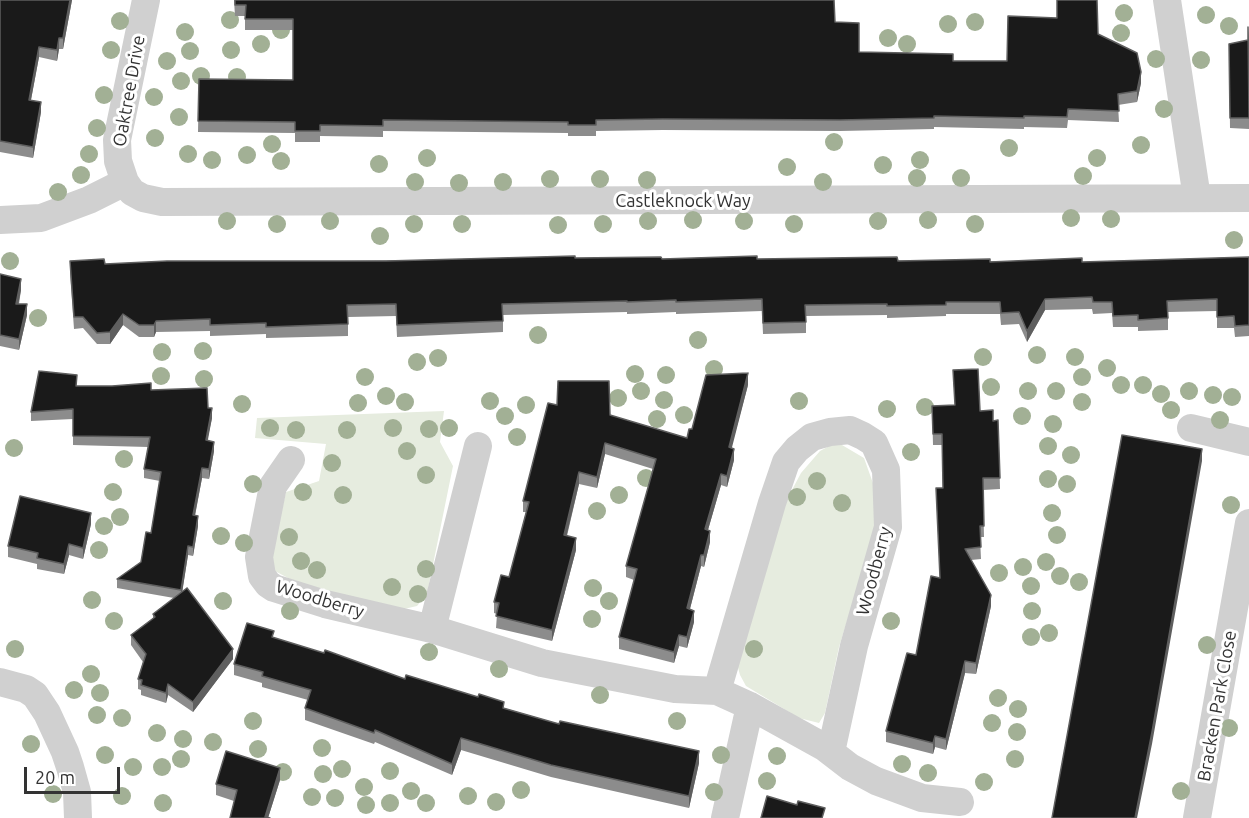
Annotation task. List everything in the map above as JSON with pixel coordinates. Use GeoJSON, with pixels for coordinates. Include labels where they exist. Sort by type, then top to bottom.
{"type":"FeatureCollection","features":[{"type":"Feature","properties":{"kind":"street","name":"Oaktree Drive"},"geometry":{"type":"LineString","coordinates":[[125,182],[118,161],[117,140],[146,0]]}},
{"type":"Feature","properties":{"kind":"street"},"geometry":{"type":"LineString","coordinates":[[1167,0],[1197,198]]}},
{"type":"Feature","properties":{"kind":"street","name":"Castleknock Way"},"geometry":{"type":"LineString","coordinates":[[125,182],[137,195],[162,202],[1249,198]]}},
{"type":"Feature","properties":{"kind":"street"},"geometry":{"type":"LineString","coordinates":[[0,220],[41,218],[89,200],[125,182]]}},
{"type":"Feature","properties":{"kind":"street"},"geometry":{"type":"LineString","coordinates":[[1191,428],[1249,442]]}},
{"type":"Feature","properties":{"kind":"street","name":"Woodberry"},"geometry":{"type":"LineString","coordinates":[[717,691],[786,462],[812,437],[850,430],[863,436],[874,443],[886,470],[888,527],[854,646],[831,752]]}},
{"type":"Feature","properties":{"kind":"street"},"geometry":{"type":"LineString","coordinates":[[432,629],[478,446]]}},
{"type":"Feature","properties":{"kind":"street","name":"Woodberry"},"geometry":{"type":"LineString","coordinates":[[291,460],[273,486],[259,557],[262,576],[274,588],[325,604],[432,629],[542,663],[675,689],[717,691],[750,706],[831,752],[850,767],[876,781],[922,798],[960,802]]}},
{"type":"Feature","properties":{"kind":"street","name":"Bracken Park Close"},"geometry":{"type":"LineString","coordinates":[[1197,818],[1249,523]]}},
{"type":"Feature","properties":{"kind":"street"},"geometry":{"type":"LineString","coordinates":[[0,682],[26,689],[35,695],[47,713],[70,767],[77,792],[78,818]]}},
{"type":"Feature","properties":{"kind":"street"},"geometry":{"type":"LineString","coordinates":[[725,818],[750,706]]}},
{"type":"Feature","properties":{"kind":"shaded area"},"geometry":{"type":"Polygon","coordinates":[[[444,411],[440,442],[453,466],[427,594],[417,606],[404,609],[299,584],[275,571],[271,557],[286,492],[319,481],[326,444],[255,438],[257,418],[444,411]]]}},
{"type":"Feature","properties":{"kind":"shaded area"},"geometry":{"type":"Polygon","coordinates":[[[831,445],[842,445],[864,458],[874,486],[874,534],[839,647],[825,713],[819,723],[799,718],[746,686],[737,664],[784,505],[801,473],[820,451],[831,445]]]}},
{"type":"Feature","properties":{"kind":"building"},"geometry":{"type":"Polygon","coordinates":[[[0,0],[70,0],[63,38],[59,38],[57,50],[39,47],[29,100],[41,102],[33,147],[0,141],[0,0]]]}},
{"type":"Feature","properties":{"kind":"building"},"geometry":{"type":"Polygon","coordinates":[[[235,0],[834,0],[835,22],[859,23],[859,52],[953,54],[953,61],[1007,61],[1008,16],[1057,18],[1057,0],[1097,0],[1098,34],[1137,53],[1141,72],[1137,91],[1118,94],[1119,111],[1068,109],[1067,117],[934,116],[934,118],[840,120],[596,120],[596,125],[568,125],[568,122],[383,120],[383,126],[320,125],[320,131],[295,131],[295,122],[198,121],[199,79],[293,80],[293,19],[245,19],[246,5],[235,5],[235,0]]]}},
{"type":"Feature","properties":{"kind":"building"},"geometry":{"type":"Polygon","coordinates":[[[1248,27],[1249,118],[1230,118],[1229,44],[1248,40],[1248,27]]]}},
{"type":"Feature","properties":{"kind":"building"},"geometry":{"type":"Polygon","coordinates":[[[575,256],[575,258],[661,257],[662,259],[757,256],[757,259],[897,257],[898,261],[990,259],[990,262],[1082,258],[1082,262],[1249,257],[1249,325],[1235,326],[1234,316],[1217,317],[1217,299],[1167,301],[1168,318],[1138,320],[1138,315],[1113,316],[1112,302],[1093,302],[1092,297],[1045,299],[1027,331],[1019,312],[1001,313],[1000,302],[946,302],[946,305],[887,306],[887,304],[805,305],[806,322],[763,323],[762,299],[502,304],[503,321],[397,325],[396,304],[347,305],[348,324],[266,327],[266,323],[210,325],[210,319],[156,321],[154,325],[139,325],[123,314],[110,332],[97,333],[83,317],[74,317],[70,261],[104,259],[105,264],[167,261],[386,261],[575,256]]]}},
{"type":"Feature","properties":{"kind":"building"},"geometry":{"type":"Polygon","coordinates":[[[0,274],[21,279],[16,304],[27,304],[19,339],[0,335],[0,274]]]}},
{"type":"Feature","properties":{"kind":"building"},"geometry":{"type":"Polygon","coordinates":[[[978,369],[980,411],[993,410],[993,421],[998,420],[1000,478],[983,478],[984,526],[980,526],[981,547],[965,549],[991,595],[976,663],[965,661],[946,739],[935,736],[933,743],[886,731],[907,653],[916,655],[931,576],[940,578],[936,488],[943,488],[942,434],[933,434],[932,406],[955,405],[953,370],[978,369]]]}},
{"type":"Feature","properties":{"kind":"building"},"geometry":{"type":"Polygon","coordinates":[[[39,371],[77,375],[76,386],[151,383],[151,390],[207,388],[208,408],[212,408],[206,440],[214,442],[209,469],[202,468],[193,515],[198,516],[193,547],[188,546],[181,590],[117,579],[141,562],[146,532],[151,533],[161,472],[144,469],[150,437],[73,436],[73,409],[31,412],[39,371]]]}},
{"type":"Feature","properties":{"kind":"building"},"geometry":{"type":"Polygon","coordinates":[[[748,373],[729,447],[734,449],[727,476],[721,474],[705,529],[710,531],[704,555],[701,555],[687,608],[694,611],[687,637],[679,635],[674,652],[619,637],[637,569],[626,566],[656,459],[605,443],[597,477],[579,472],[564,535],[576,538],[552,630],[496,616],[499,603],[494,602],[501,575],[509,577],[529,502],[523,501],[548,403],[557,405],[558,381],[609,381],[610,415],[687,438],[689,429],[692,429],[706,375],[748,373]]]}},
{"type":"Feature","properties":{"kind":"building"},"geometry":{"type":"Polygon","coordinates":[[[1122,435],[1202,449],[1152,732],[1135,818],[1052,818],[1122,435]]]}},
{"type":"Feature","properties":{"kind":"building"},"geometry":{"type":"Polygon","coordinates":[[[20,496],[91,513],[83,548],[69,544],[64,564],[37,558],[38,553],[8,546],[20,496]]]}},
{"type":"Feature","properties":{"kind":"building"},"geometry":{"type":"Polygon","coordinates":[[[187,588],[233,649],[193,702],[168,684],[166,693],[141,685],[142,680],[138,679],[146,654],[131,635],[155,617],[153,614],[187,588]]]}},
{"type":"Feature","properties":{"kind":"building"},"geometry":{"type":"Polygon","coordinates":[[[247,623],[274,631],[272,637],[324,653],[325,650],[405,679],[406,675],[478,697],[479,694],[504,702],[503,708],[559,724],[560,721],[699,751],[689,796],[551,765],[461,738],[452,764],[375,730],[374,733],[305,708],[311,690],[262,676],[263,672],[234,664],[247,623]]]}},
{"type":"Feature","properties":{"kind":"building"},"geometry":{"type":"Polygon","coordinates":[[[226,751],[280,768],[265,817],[270,818],[230,818],[237,790],[216,784],[226,751]]]}},
{"type":"Feature","properties":{"kind":"building"},"geometry":{"type":"Polygon","coordinates":[[[767,796],[797,805],[798,801],[825,808],[822,818],[761,818],[767,796]]]}}]}
